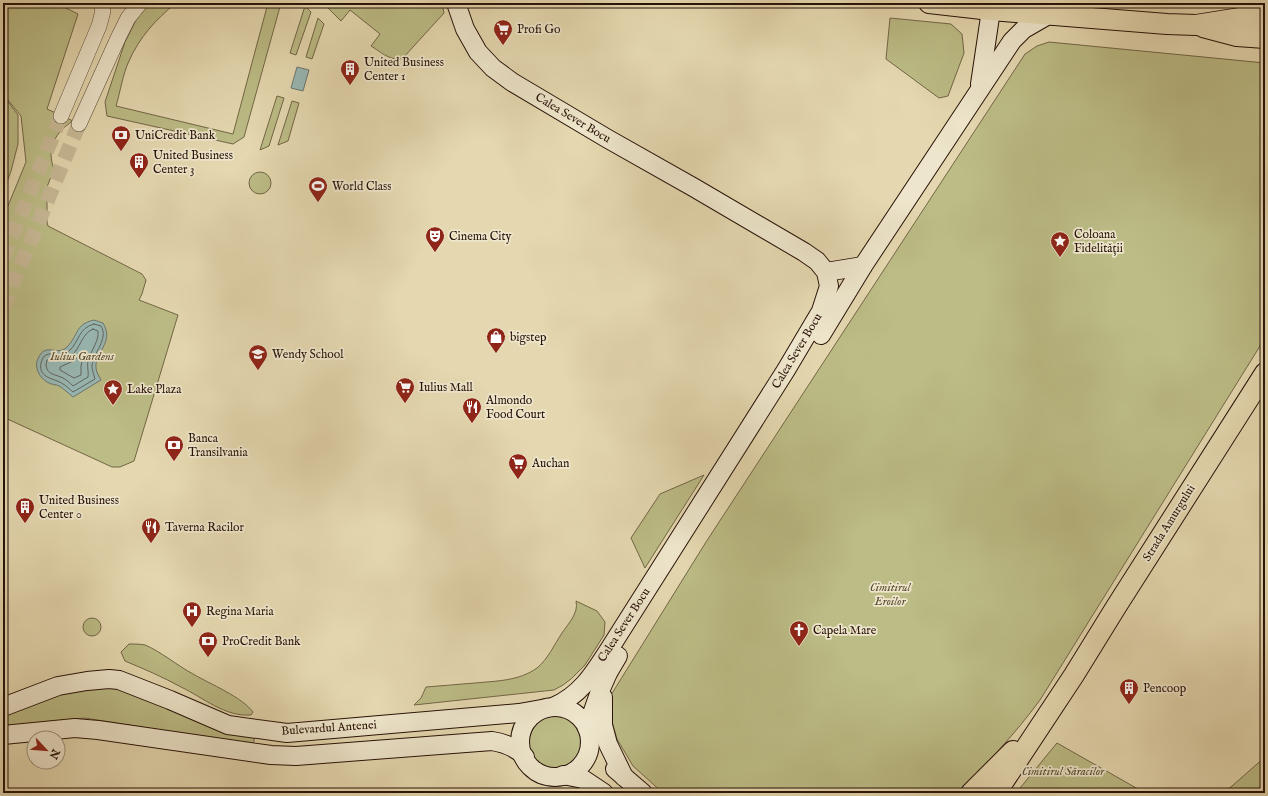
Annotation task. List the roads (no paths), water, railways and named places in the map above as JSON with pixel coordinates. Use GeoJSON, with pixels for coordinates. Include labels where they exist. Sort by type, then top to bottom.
{"type":"FeatureCollection","features":[{"type":"Feature","properties":{"kind":"main road","name":"Calea Sever Bocu"},"geometry":{"type":"LineString","coordinates":[[456,3],[465,29],[478,52],[493,68],[512,82],[796,248],[816,261],[826,272],[829,286],[821,311],[786,370],[599,665],[586,683],[575,694],[562,703],[550,708]]}},
{"type":"Feature","properties":{"kind":"main road"},"geometry":{"type":"LineString","coordinates":[[929,3],[991,10],[1167,24],[1196,25],[1240,18],[1265,18]]}},
{"type":"Feature","properties":{"kind":"main road"},"geometry":{"type":"LineString","coordinates":[[976,96],[982,77],[991,10]]}},
{"type":"Feature","properties":{"kind":"main road","name":"Calea Sever Bocu"},"geometry":{"type":"LineString","coordinates":[[588,730],[594,705],[605,679],[663,581],[863,266],[1012,41],[1019,33],[1050,14]]}},
{"type":"Feature","properties":{"kind":"main road"},"geometry":{"type":"LineString","coordinates":[[1196,25],[1237,36],[1265,38]]}},
{"type":"Feature","properties":{"kind":"main road"},"geometry":{"type":"LineString","coordinates":[[826,272],[863,266]]}},
{"type":"Feature","properties":{"kind":"main road","name":"Strada Amurgului"},"geometry":{"type":"LineString","coordinates":[[996,793],[1074,675],[1265,373]]}},
{"type":"Feature","properties":{"kind":"main road","name":"Strada Amurgului"},"geometry":{"type":"LineString","coordinates":[[971,793],[1013,752],[1037,725],[1074,675]]}},
{"type":"Feature","properties":{"kind":"main road","name":"Bulevardul Antenei"},"geometry":{"type":"LineString","coordinates":[[3,707],[58,686],[87,680],[109,679],[119,680],[228,725],[287,733],[520,713],[550,708]]}},
{"type":"Feature","properties":{"kind":"main road"},"geometry":{"type":"LineString","coordinates":[[605,679],[603,694],[603,725],[608,744],[624,777]]}},
{"type":"Feature","properties":{"kind":"main road"},"geometry":{"type":"LineString","coordinates":[[604,793],[583,779],[544,774],[535,770],[526,760],[521,745],[524,727],[531,717],[536,713],[550,708],[564,708],[574,712],[582,719],[601,753],[610,764],[643,793]]}},
{"type":"Feature","properties":{"kind":"main road","name":"Bulevardul Antenei"},"geometry":{"type":"LineString","coordinates":[[3,735],[75,728],[271,755],[296,756],[492,741],[513,747],[521,753],[526,760]]}},
{"type":"Feature","properties":{"kind":"main road"},"geometry":{"type":"LineString","coordinates":[[561,776],[578,768],[585,759],[589,748],[590,737],[588,730]]}},
{"type":"Feature","properties":{"kind":"street"},"geometry":{"type":"LineString","coordinates":[[61,116],[100,26],[103,11],[101,3]]}},
{"type":"Feature","properties":{"kind":"street"},"geometry":{"type":"LineString","coordinates":[[79,124],[128,18],[140,3]]}},
{"type":"Feature","properties":{"kind":"water"},"geometry":{"type":"Polygon","coordinates":[[[297,67],[309,70],[303,91],[291,88],[297,67]]]}},
{"type":"Feature","properties":{"kind":"water"},"geometry":{"type":"Polygon","coordinates":[[[94,320],[103,323],[107,336],[106,342],[96,362],[96,371],[101,380],[73,397],[58,385],[49,383],[42,378],[37,370],[37,361],[44,351],[58,351],[67,347],[83,325],[94,320]]]}},
{"type":"Feature","properties":{"kind":"tunnel"},"geometry":{"type":"LineString","coordinates":[[3,258],[61,116]]}},
{"type":"Feature","properties":{"kind":"tunnel"},"geometry":{"type":"LineString","coordinates":[[3,308],[79,124]]}},
{"type":"Feature","properties":{"kind":"place","name":"Profi Go"},"geometry":{"type":"Point","coordinates":[503,46]}},
{"type":"Feature","properties":{"kind":"place","name":"United Business Center 1"},"geometry":{"type":"Point","coordinates":[350,86]}},
{"type":"Feature","properties":{"kind":"place","name":"UniCredit Bank"},"geometry":{"type":"Point","coordinates":[121,152]}},
{"type":"Feature","properties":{"kind":"place","name":"United Business Center 3"},"geometry":{"type":"Point","coordinates":[139,179]}},
{"type":"Feature","properties":{"kind":"place","name":"World Class"},"geometry":{"type":"Point","coordinates":[318,203]}},
{"type":"Feature","properties":{"kind":"place","name":"Cinema City"},"geometry":{"type":"Point","coordinates":[435,253]}},
{"type":"Feature","properties":{"kind":"place","name":"Coloana Fidelității"},"geometry":{"type":"Point","coordinates":[1060,258]}},
{"type":"Feature","properties":{"kind":"place","name":"bigstep"},"geometry":{"type":"Point","coordinates":[496,354]}},
{"type":"Feature","properties":{"kind":"place","name":"Wendy School"},"geometry":{"type":"Point","coordinates":[258,371]}},
{"type":"Feature","properties":{"kind":"place","name":"Iulius Mall"},"geometry":{"type":"Point","coordinates":[405,404]}},
{"type":"Feature","properties":{"kind":"place","name":"Lake Plaza"},"geometry":{"type":"Point","coordinates":[113,406]}},
{"type":"Feature","properties":{"kind":"place","name":"Almondo Food Court"},"geometry":{"type":"Point","coordinates":[472,424]}},
{"type":"Feature","properties":{"kind":"place","name":"Banca Transilvania"},"geometry":{"type":"Point","coordinates":[174,462]}},
{"type":"Feature","properties":{"kind":"place","name":"Auchan"},"geometry":{"type":"Point","coordinates":[518,480]}},
{"type":"Feature","properties":{"kind":"place","name":"United Business Center 0"},"geometry":{"type":"Point","coordinates":[25,524]}},
{"type":"Feature","properties":{"kind":"place","name":"Taverna Racilor"},"geometry":{"type":"Point","coordinates":[151,544]}},
{"type":"Feature","properties":{"kind":"place","name":"Regina Maria"},"geometry":{"type":"Point","coordinates":[192,628]}},
{"type":"Feature","properties":{"kind":"place","name":"Capela Mare"},"geometry":{"type":"Point","coordinates":[799,647]}},
{"type":"Feature","properties":{"kind":"place","name":"ProCredit Bank"},"geometry":{"type":"Point","coordinates":[208,658]}},
{"type":"Feature","properties":{"kind":"place","name":"Pencoop"},"geometry":{"type":"Point","coordinates":[1129,705]}},
{"type":"Feature","properties":{"kind":"park label","name":"Iulius Gardens"},"geometry":{"type":"Point","coordinates":[82,356]}},
{"type":"Feature","properties":{"kind":"park label","name":"Cimitirul Eroilor"},"geometry":{"type":"Point","coordinates":[890,594]}},
{"type":"Feature","properties":{"kind":"park label","name":"Cimitirul Săracilor"},"geometry":{"type":"Point","coordinates":[1063,771]}}]}
